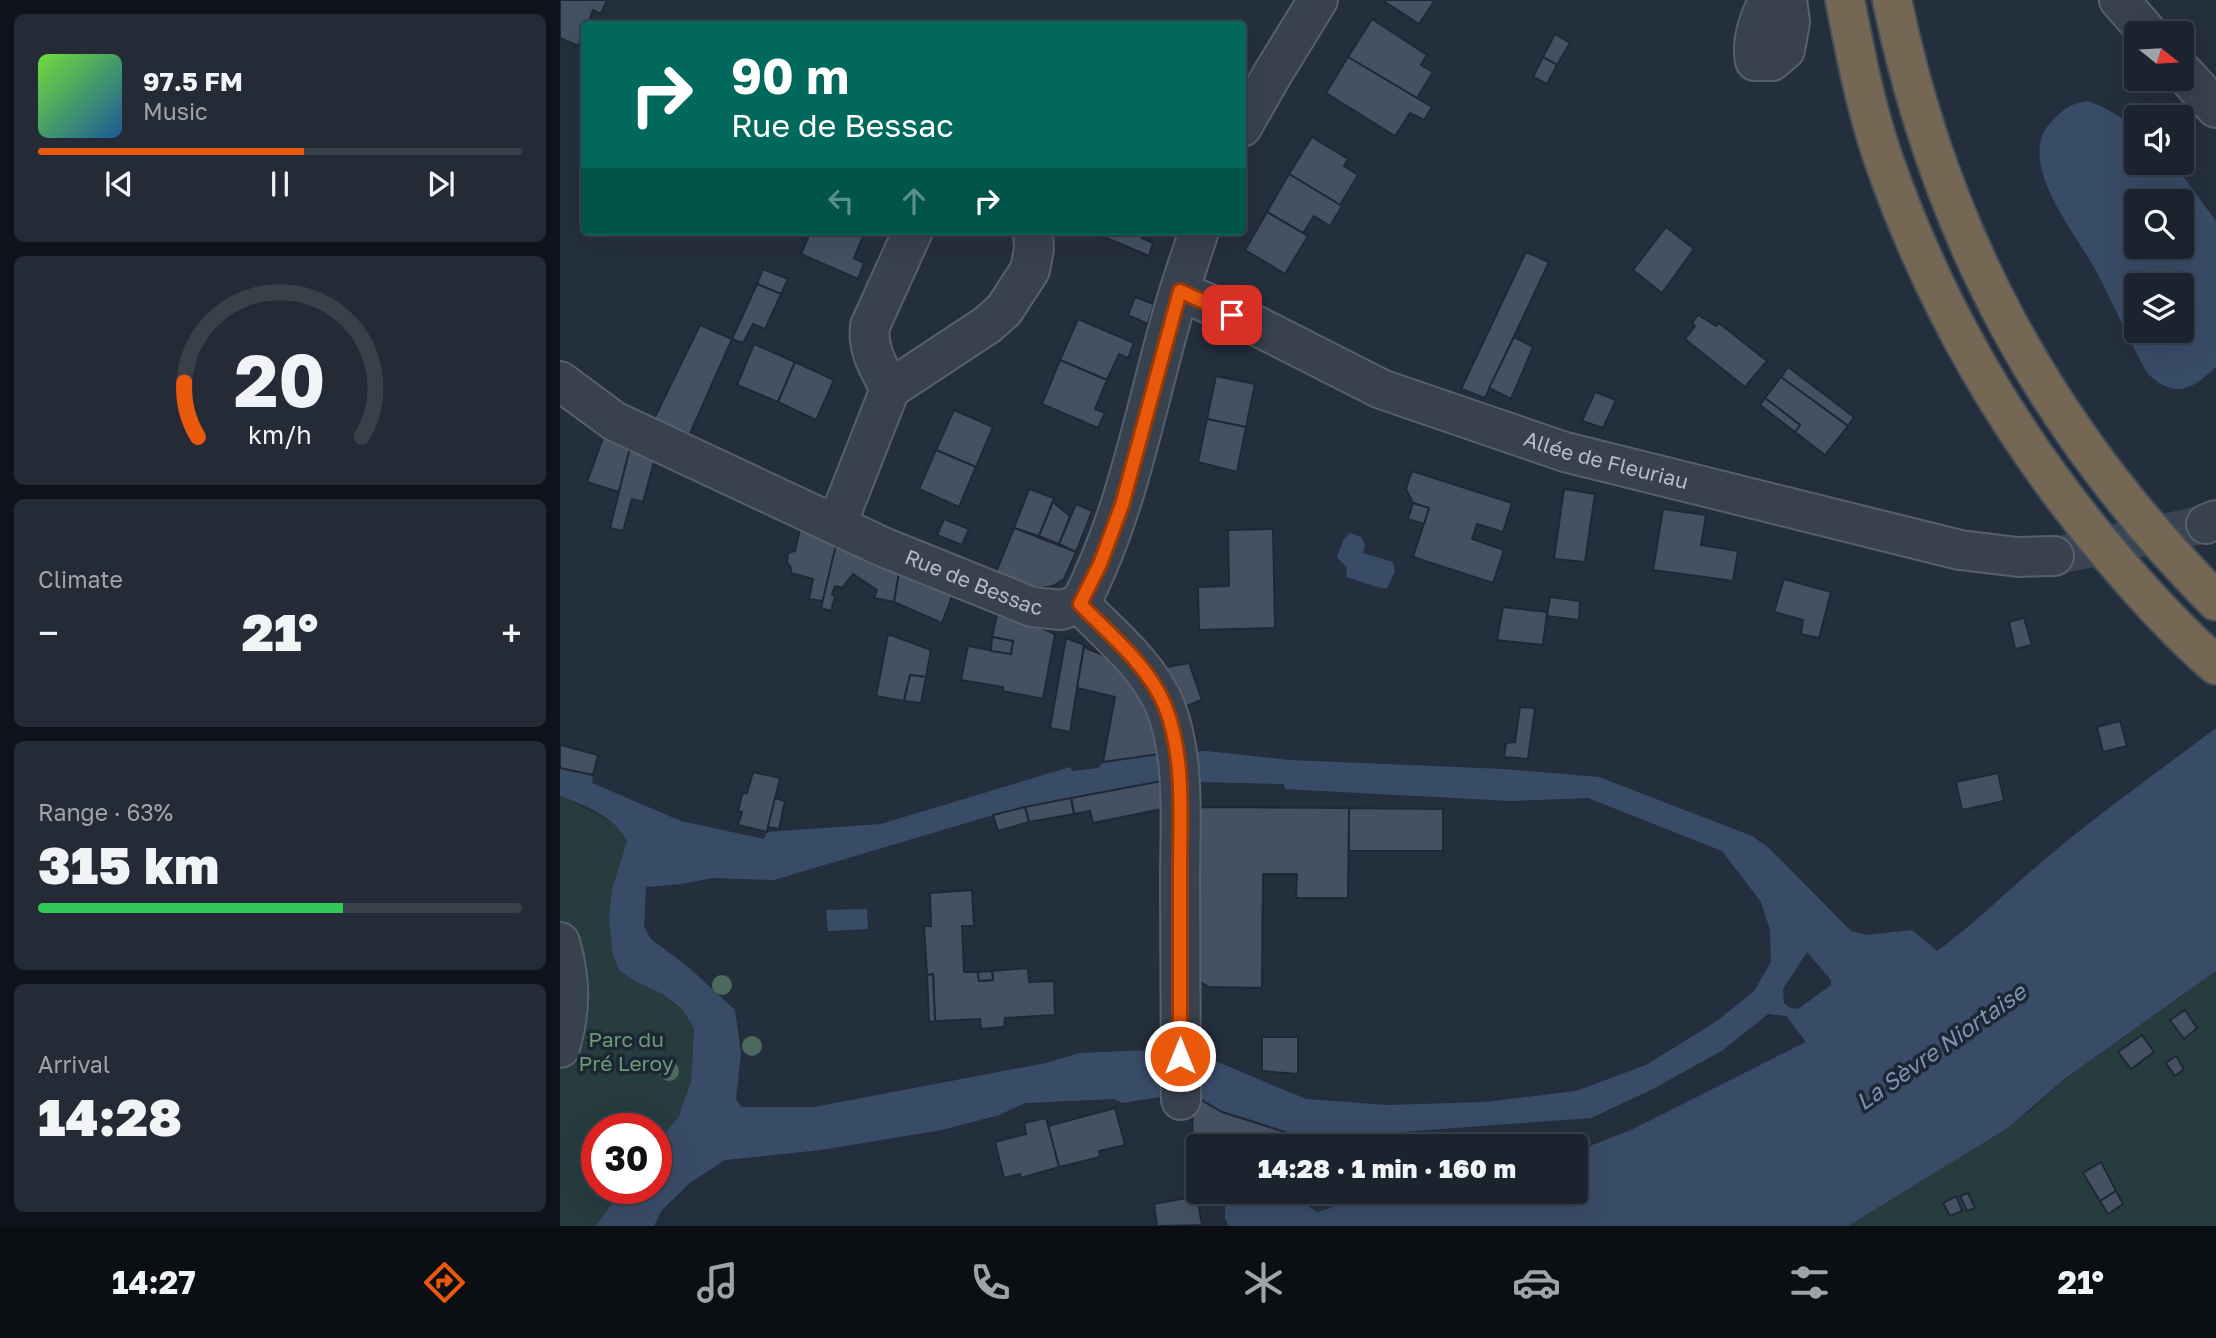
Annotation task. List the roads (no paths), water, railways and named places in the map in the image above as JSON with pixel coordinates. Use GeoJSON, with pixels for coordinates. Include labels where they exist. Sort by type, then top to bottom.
{"type":"FeatureCollection","features":[{"type":"Feature","properties":{"kind":"highway"},"geometry":{"type":"LineString","coordinates":[[1845,0],[1862,86],[1882,155],[1934,284],[1993,396],[2072,510],[2179,633],[2216,666]]}},
{"type":"Feature","properties":{"kind":"highway"},"geometry":{"type":"LineString","coordinates":[[1892,0],[1905,66],[1925,133],[1952,207],[2010,329],[2045,390],[2086,451],[2140,518],[2216,601]]}},
{"type":"Feature","properties":{"kind":"street"},"geometry":{"type":"LineString","coordinates":[[1246,120],[1318,0]]}},
{"type":"Feature","properties":{"kind":"street"},"geometry":{"type":"LineString","coordinates":[[1770,0],[1765,7],[1753,50],[1755,61],[1772,61],[1785,50],[1790,22],[1787,0]]}},
{"type":"Feature","properties":{"kind":"street"},"geometry":{"type":"LineString","coordinates":[[2119,0],[2137,21]]}},
{"type":"Feature","properties":{"kind":"street"},"geometry":{"type":"LineString","coordinates":[[2194,84],[2216,108]]}},
{"type":"Feature","properties":{"kind":"street"},"geometry":{"type":"LineString","coordinates":[[890,389],[868,339],[870,326],[911,235]]}},
{"type":"Feature","properties":{"kind":"street"},"geometry":{"type":"LineString","coordinates":[[837,524],[890,389],[988,325],[1004,310],[1030,270],[1033,235]]}},
{"type":"Feature","properties":{"kind":"street"},"geometry":{"type":"LineString","coordinates":[[1181,1100],[1180,803],[1175,741],[1165,706],[1149,678],[1080,604],[1100,564],[1122,505],[1198,235]]}},
{"type":"Feature","properties":{"kind":"street","name":"Allée de Fleuriau"},"geometry":{"type":"LineString","coordinates":[[1180,291],[1251,323],[1381,389],[1565,452],[1960,550],[2018,557],[2054,556]]}},
{"type":"Feature","properties":{"kind":"street","name":"Rue de Bessac"},"geometry":{"type":"LineString","coordinates":[[560,381],[614,421],[883,547],[1032,607],[1061,610],[1080,604]]}},
{"type":"Feature","properties":{"kind":"street"},"geometry":{"type":"LineString","coordinates":[[560,942],[568,983],[568,1018],[560,1048]]}},
{"type":"Feature","properties":{"kind":"water"},"geometry":{"type":"Polygon","coordinates":[[[2087,101],[2124,119],[2124,175],[2182,175],[2192,189],[2124,189],[2124,259],[2194,259],[2194,191],[2216,221],[2216,367],[2190,386],[2174,389],[2157,381],[2147,373],[2132,343],[2194,343],[2194,273],[2124,273],[2124,327],[2096,271],[2052,197],[2040,157],[2041,138],[2051,122],[2072,105],[2087,101]]]}},
{"type":"Feature","properties":{"kind":"water"},"geometry":{"type":"Polygon","coordinates":[[[1350,533],[1361,537],[1365,545],[1363,553],[1393,562],[1395,572],[1387,588],[1346,577],[1347,568],[1337,557],[1344,539],[1350,533]]]}},
{"type":"Feature","properties":{"kind":"water","name":"La Sèvre Niortaise"},"geometry":{"type":"Polygon","coordinates":[[[2216,728],[2216,971],[2063,1080],[2009,1127],[1848,1226],[1229,1226],[1225,1218],[1225,1204],[1305,1204],[1317,1212],[1343,1204],[1588,1204],[1588,1147],[1631,1130],[1806,1042],[1786,1016],[1768,1014],[1723,1050],[1655,1088],[1591,1118],[1375,1134],[1291,1134],[1222,1112],[1193,1095],[1193,1092],[1122,1103],[1114,1099],[1025,1103],[999,1115],[942,1130],[821,1150],[725,1160],[691,1182],[672,1200],[672,1125],[679,1116],[691,1081],[694,1028],[683,1010],[663,994],[620,971],[613,956],[609,919],[612,889],[627,841],[607,819],[560,796],[560,768],[593,775],[592,783],[681,821],[764,839],[767,832],[881,824],[1070,767],[1072,771],[1098,768],[1103,762],[1159,754],[1206,751],[1290,760],[1503,769],[1599,777],[1752,836],[1769,848],[1851,931],[1867,935],[1912,930],[1937,951],[2107,810],[2216,728]],[[1162,781],[1010,810],[774,880],[713,878],[646,887],[644,927],[651,939],[687,966],[735,1010],[741,1053],[736,1099],[741,1107],[814,1107],[1046,1063],[1080,1053],[1151,1050],[1194,1052],[1306,1099],[1387,1105],[1486,1102],[1576,1091],[1646,1065],[1717,1021],[1754,991],[1771,962],[1770,930],[1761,902],[1722,851],[1588,798],[1510,801],[1285,789],[1284,784],[1162,781]],[[1807,952],[1783,989],[1784,1003],[1790,1008],[1798,1009],[1831,985],[1831,980],[1807,952]]]}},
{"type":"Feature","properties":{"kind":"water"},"geometry":{"type":"Polygon","coordinates":[[[867,909],[868,929],[828,931],[826,910],[867,909]]]}},
{"type":"Feature","properties":{"kind":"water"},"geometry":{"type":"Polygon","coordinates":[[[612,1204],[668,1204],[661,1211],[654,1226],[596,1226],[612,1204]]]}},
{"type":"Feature","properties":{"kind":"tunnel"},"geometry":{"type":"LineString","coordinates":[[2054,556],[2206,524]]}},
{"type":"Feature","properties":{"kind":"park label","name":"Parc du Pré Leroy"},"geometry":{"type":"Point","coordinates":[626,1052]}}]}
